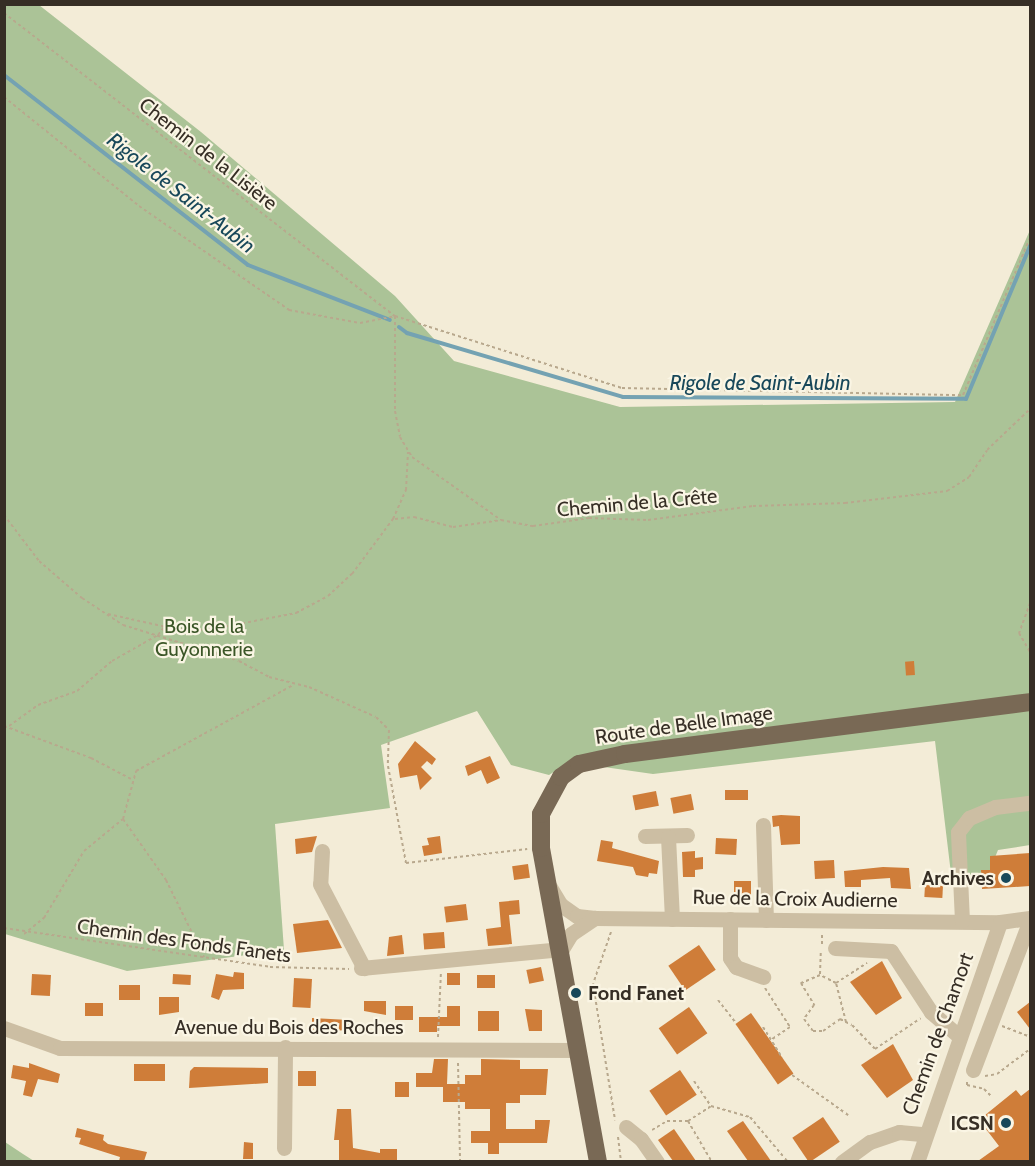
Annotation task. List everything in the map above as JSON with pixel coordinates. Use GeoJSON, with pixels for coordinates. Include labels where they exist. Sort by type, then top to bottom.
{"type":"FeatureCollection","features":[{"type":"Feature","properties":{"kind":"main road","name":"Route de Belle Image"},"geometry":{"type":"LineString","coordinates":[[598,1161],[577,1050],[562,949],[541,848],[541,814],[550,793],[568,770],[590,761],[1030,702]]}},
{"type":"Feature","properties":{"kind":"street"},"geometry":{"type":"LineString","coordinates":[[962,921],[958,832],[969,818],[995,807],[1030,803]]}},
{"type":"Feature","properties":{"kind":"street"},"geometry":{"type":"LineString","coordinates":[[763,825],[766,920]]}},
{"type":"Feature","properties":{"kind":"street"},"geometry":{"type":"LineString","coordinates":[[645,836],[687,835]]}},
{"type":"Feature","properties":{"kind":"street"},"geometry":{"type":"LineString","coordinates":[[668,837],[672,919]]}},
{"type":"Feature","properties":{"kind":"street"},"geometry":{"type":"LineString","coordinates":[[322,851],[320,884],[363,968],[437,963],[562,949],[571,934],[595,918]]}},
{"type":"Feature","properties":{"kind":"street","name":"Rue de la Croix Audierne"},"geometry":{"type":"LineString","coordinates":[[550,887],[561,905],[577,916],[595,918],[1000,922],[1030,919]]}},
{"type":"Feature","properties":{"kind":"street"},"geometry":{"type":"LineString","coordinates":[[730,919],[730,958],[736,967],[759,976]]}},
{"type":"Feature","properties":{"kind":"street"},"geometry":{"type":"LineString","coordinates":[[977,1075],[991,1022],[1030,919]]}},
{"type":"Feature","properties":{"kind":"street","name":"Chemin de Chamort"},"geometry":{"type":"LineString","coordinates":[[917,1161],[924,1134],[1000,922]]}},
{"type":"Feature","properties":{"kind":"street"},"geometry":{"type":"LineString","coordinates":[[835,948],[889,950],[931,1012],[960,1036]]}},
{"type":"Feature","properties":{"kind":"street","name":"Avenue du Bois des Roches"},"geometry":{"type":"LineString","coordinates":[[4,1028],[60,1048],[285,1047],[577,1050]]}},
{"type":"Feature","properties":{"kind":"street"},"geometry":{"type":"LineString","coordinates":[[284,1148],[285,1047]]}},
{"type":"Feature","properties":{"kind":"street"},"geometry":{"type":"LineString","coordinates":[[626,1127],[641,1139],[657,1161]]}},
{"type":"Feature","properties":{"kind":"street"},"geometry":{"type":"LineString","coordinates":[[842,1161],[870,1142],[900,1132],[924,1134]]}},
{"type":"Feature","properties":{"kind":"path","name":"Chemin de la Lisière"},"geometry":{"type":"LineString","coordinates":[[4,13],[395,316]]}},
{"type":"Feature","properties":{"kind":"path"},"geometry":{"type":"LineString","coordinates":[[4,97],[139,206],[289,310],[360,323],[395,316],[622,388],[963,395],[1030,238]]}},
{"type":"Feature","properties":{"kind":"path","name":"Chemin de la Crête"},"geometry":{"type":"LineString","coordinates":[[395,316],[395,411],[400,437],[407,449],[425,468],[501,520],[533,526],[589,518],[648,520],[753,506],[845,502],[947,491],[969,477],[987,450],[1030,409]]}},
{"type":"Feature","properties":{"kind":"path"},"geometry":{"type":"LineString","coordinates":[[105,613],[164,627],[207,630],[296,613],[328,596],[352,574],[393,519],[406,490],[407,449]]}},
{"type":"Feature","properties":{"kind":"path"},"geometry":{"type":"LineString","coordinates":[[4,515],[39,561],[123,625],[239,661],[293,685],[309,687],[376,717],[389,730],[388,766],[406,863],[541,848]]}},
{"type":"Feature","properties":{"kind":"path"},"geometry":{"type":"LineString","coordinates":[[393,519],[414,517],[453,527],[501,520]]}},
{"type":"Feature","properties":{"kind":"path"},"geometry":{"type":"LineString","coordinates":[[1030,603],[1019,633],[1030,652]]}},
{"type":"Feature","properties":{"kind":"path"},"geometry":{"type":"LineString","coordinates":[[7,726],[38,705],[77,691],[112,660],[158,635],[164,627]]}},
{"type":"Feature","properties":{"kind":"path"},"geometry":{"type":"LineString","coordinates":[[24,934],[44,918],[84,851],[123,819],[132,779],[161,754],[207,734],[293,685]]}},
{"type":"Feature","properties":{"kind":"path"},"geometry":{"type":"LineString","coordinates":[[7,726],[132,779]]}},
{"type":"Feature","properties":{"kind":"path"},"geometry":{"type":"LineString","coordinates":[[123,819],[166,880],[204,957]]}},
{"type":"Feature","properties":{"kind":"path"},"geometry":{"type":"LineString","coordinates":[[616,918],[593,984],[621,1161]]}},
{"type":"Feature","properties":{"kind":"path","name":"Chemin des Fonds Fanets"},"geometry":{"type":"LineString","coordinates":[[4,928],[24,934],[307,971],[363,968]]}},
{"type":"Feature","properties":{"kind":"path"},"geometry":{"type":"LineString","coordinates":[[819,975],[822,934]]}},
{"type":"Feature","properties":{"kind":"path"},"geometry":{"type":"LineString","coordinates":[[836,983],[889,950]]}},
{"type":"Feature","properties":{"kind":"path"},"geometry":{"type":"LineString","coordinates":[[437,963],[441,979],[437,979],[438,1048]]}},
{"type":"Feature","properties":{"kind":"path"},"geometry":{"type":"LineString","coordinates":[[836,983],[819,975],[801,982],[814,1005],[804,1019],[806,1025],[813,1031],[823,1031],[840,1019],[875,1049],[931,1012]]}},
{"type":"Feature","properties":{"kind":"path"},"geometry":{"type":"LineString","coordinates":[[759,976],[790,1027],[771,1040]]}},
{"type":"Feature","properties":{"kind":"path"},"geometry":{"type":"LineString","coordinates":[[836,983],[846,1022]]}},
{"type":"Feature","properties":{"kind":"path"},"geometry":{"type":"LineString","coordinates":[[718,1000],[736,1023]]}},
{"type":"Feature","properties":{"kind":"path"},"geometry":{"type":"LineString","coordinates":[[991,1022],[1030,1037]]}},
{"type":"Feature","properties":{"kind":"path"},"geometry":{"type":"LineString","coordinates":[[763,1028],[782,1058]]}},
{"type":"Feature","properties":{"kind":"path"},"geometry":{"type":"LineString","coordinates":[[457,1048],[460,1161]]}},
{"type":"Feature","properties":{"kind":"path"},"geometry":{"type":"LineString","coordinates":[[977,1075],[997,1074],[1030,1049]]}},
{"type":"Feature","properties":{"kind":"path"},"geometry":{"type":"LineString","coordinates":[[792,1075],[848,1115]]}},
{"type":"Feature","properties":{"kind":"path"},"geometry":{"type":"LineString","coordinates":[[694,1081],[711,1106],[750,1117],[788,1161]]}},
{"type":"Feature","properties":{"kind":"path"},"geometry":{"type":"LineString","coordinates":[[641,1139],[666,1121],[688,1121],[711,1106]]}},
{"type":"Feature","properties":{"kind":"path"},"geometry":{"type":"LineString","coordinates":[[688,1121],[712,1161]]}},
{"type":"Feature","properties":{"kind":"green space","name":"Bois de la Guyonnerie"},"geometry":{"type":"Polygon","coordinates":[[[4,5],[39,5],[201,132],[395,296],[454,361],[620,407],[955,402],[1030,230],[1030,845],[998,850],[985,882],[952,882],[935,741],[653,774],[569,762],[549,775],[511,765],[477,711],[381,745],[390,808],[275,824],[284,950],[127,971],[5,934],[4,5]]]}},
{"type":"Feature","properties":{"kind":"green space"},"geometry":{"type":"Polygon","coordinates":[[[5,1142],[23,1154],[34,1161],[5,1161],[5,1142]]]}},
{"type":"Feature","properties":{"kind":"building"},"geometry":{"type":"Polygon","coordinates":[[[914,661],[915,675],[906,676],[905,662],[914,661]]]}},
{"type":"Feature","properties":{"kind":"building"},"geometry":{"type":"Polygon","coordinates":[[[415,741],[436,759],[432,765],[427,761],[421,767],[432,778],[420,790],[417,775],[400,778],[398,764],[415,741]]]}},
{"type":"Feature","properties":{"kind":"building"},"geometry":{"type":"Polygon","coordinates":[[[490,756],[500,778],[487,784],[481,770],[468,776],[465,766],[490,756]]]}},
{"type":"Feature","properties":{"kind":"building"},"geometry":{"type":"Polygon","coordinates":[[[725,790],[748,790],[748,800],[725,800],[725,790]]]}},
{"type":"Feature","properties":{"kind":"building"},"geometry":{"type":"Polygon","coordinates":[[[656,791],[659,806],[635,810],[632,796],[656,791]]]}},
{"type":"Feature","properties":{"kind":"building"},"geometry":{"type":"Polygon","coordinates":[[[691,794],[694,810],[673,814],[670,798],[691,794]]]}},
{"type":"Feature","properties":{"kind":"building"},"geometry":{"type":"Polygon","coordinates":[[[772,816],[800,816],[800,844],[781,845],[779,826],[773,827],[772,816]]]}},
{"type":"Feature","properties":{"kind":"building"},"geometry":{"type":"Polygon","coordinates":[[[317,836],[312,852],[296,854],[295,839],[317,836]]]}},
{"type":"Feature","properties":{"kind":"building"},"geometry":{"type":"Polygon","coordinates":[[[440,836],[442,853],[424,856],[422,846],[429,845],[427,838],[440,836]]]}},
{"type":"Feature","properties":{"kind":"building"},"geometry":{"type":"Polygon","coordinates":[[[716,838],[737,839],[736,855],[715,854],[716,838]]]}},
{"type":"Feature","properties":{"kind":"building"},"geometry":{"type":"Polygon","coordinates":[[[601,840],[613,842],[612,848],[659,861],[657,874],[649,873],[648,877],[636,875],[633,867],[597,861],[601,840]]]}},
{"type":"Feature","properties":{"kind":"building"},"geometry":{"type":"Polygon","coordinates":[[[695,851],[695,858],[703,857],[703,869],[695,870],[695,877],[683,877],[682,852],[695,851]]]}},
{"type":"Feature","properties":{"kind":"building","name":"Archives"},"geometry":{"type":"Polygon","coordinates":[[[1030,853],[1030,886],[982,889],[981,870],[990,870],[990,856],[1030,853]]]}},
{"type":"Feature","properties":{"kind":"building"},"geometry":{"type":"Polygon","coordinates":[[[834,860],[835,878],[815,879],[814,861],[834,860]]]}},
{"type":"Feature","properties":{"kind":"building"},"geometry":{"type":"Polygon","coordinates":[[[528,864],[530,878],[514,880],[512,866],[528,864]]]}},
{"type":"Feature","properties":{"kind":"building"},"geometry":{"type":"Polygon","coordinates":[[[883,867],[909,868],[911,889],[891,888],[890,878],[861,880],[861,887],[845,887],[844,871],[883,867]]]}},
{"type":"Feature","properties":{"kind":"building"},"geometry":{"type":"Polygon","coordinates":[[[734,881],[751,881],[751,896],[734,896],[734,881]]]}},
{"type":"Feature","properties":{"kind":"building"},"geometry":{"type":"Polygon","coordinates":[[[925,885],[943,886],[942,898],[924,897],[925,885]]]}},
{"type":"Feature","properties":{"kind":"building"},"geometry":{"type":"Polygon","coordinates":[[[519,900],[520,914],[509,915],[512,944],[488,946],[486,929],[501,927],[499,902],[519,900]]]}},
{"type":"Feature","properties":{"kind":"building"},"geometry":{"type":"Polygon","coordinates":[[[466,904],[468,920],[446,923],[444,907],[466,904]]]}},
{"type":"Feature","properties":{"kind":"building"},"geometry":{"type":"Polygon","coordinates":[[[328,920],[342,948],[297,953],[293,924],[328,920]]]}},
{"type":"Feature","properties":{"kind":"building"},"geometry":{"type":"Polygon","coordinates":[[[444,932],[445,948],[424,949],[423,933],[444,932]]]}},
{"type":"Feature","properties":{"kind":"building"},"geometry":{"type":"Polygon","coordinates":[[[402,935],[404,954],[387,956],[389,937],[402,935]]]}},
{"type":"Feature","properties":{"kind":"building"},"geometry":{"type":"Polygon","coordinates":[[[699,945],[716,970],[685,991],[668,966],[699,945]]]}},
{"type":"Feature","properties":{"kind":"building"},"geometry":{"type":"Polygon","coordinates":[[[882,961],[902,998],[876,1015],[850,982],[882,961]]]}},
{"type":"Feature","properties":{"kind":"building"},"geometry":{"type":"Polygon","coordinates":[[[541,967],[544,981],[529,984],[526,970],[541,967]]]}},
{"type":"Feature","properties":{"kind":"building"},"geometry":{"type":"Polygon","coordinates":[[[234,972],[244,973],[244,989],[223,990],[219,1000],[211,997],[216,974],[233,977],[234,972]]]}},
{"type":"Feature","properties":{"kind":"building"},"geometry":{"type":"Polygon","coordinates":[[[447,973],[460,973],[460,985],[447,985],[447,973]]]}},
{"type":"Feature","properties":{"kind":"building"},"geometry":{"type":"Polygon","coordinates":[[[32,974],[51,975],[50,996],[31,995],[32,974]]]}},
{"type":"Feature","properties":{"kind":"building"},"geometry":{"type":"Polygon","coordinates":[[[173,974],[191,975],[190,985],[172,984],[173,974]]]}},
{"type":"Feature","properties":{"kind":"building"},"geometry":{"type":"Polygon","coordinates":[[[477,975],[495,975],[495,988],[477,988],[477,975]]]}},
{"type":"Feature","properties":{"kind":"building"},"geometry":{"type":"Polygon","coordinates":[[[294,978],[312,979],[310,1008],[292,1007],[294,978]]]}},
{"type":"Feature","properties":{"kind":"building"},"geometry":{"type":"Polygon","coordinates":[[[119,985],[140,985],[140,1000],[119,1000],[119,985]]]}},
{"type":"Feature","properties":{"kind":"building"},"geometry":{"type":"Polygon","coordinates":[[[159,997],[179,997],[179,1012],[159,1015],[159,997]]]}},
{"type":"Feature","properties":{"kind":"building"},"geometry":{"type":"Polygon","coordinates":[[[364,1001],[386,1001],[386,1015],[364,1011],[364,1001]]]}},
{"type":"Feature","properties":{"kind":"building"},"geometry":{"type":"Polygon","coordinates":[[[1030,1002],[1030,1029],[1017,1012],[1030,1002]]]}},
{"type":"Feature","properties":{"kind":"building"},"geometry":{"type":"Polygon","coordinates":[[[85,1003],[103,1003],[103,1016],[85,1016],[85,1003]]]}},
{"type":"Feature","properties":{"kind":"building"},"geometry":{"type":"Polygon","coordinates":[[[395,1006],[413,1006],[413,1020],[395,1020],[395,1006]]]}},
{"type":"Feature","properties":{"kind":"building"},"geometry":{"type":"Polygon","coordinates":[[[447,1006],[460,1006],[460,1026],[437,1026],[437,1032],[419,1032],[419,1017],[447,1017],[447,1006]]]}},
{"type":"Feature","properties":{"kind":"building"},"geometry":{"type":"Polygon","coordinates":[[[689,1007],[707,1033],[677,1054],[659,1028],[689,1007]]]}},
{"type":"Feature","properties":{"kind":"building"},"geometry":{"type":"Polygon","coordinates":[[[525,1009],[542,1010],[542,1031],[529,1031],[525,1009]]]}},
{"type":"Feature","properties":{"kind":"building"},"geometry":{"type":"Polygon","coordinates":[[[478,1011],[499,1011],[499,1031],[478,1031],[478,1011]]]}},
{"type":"Feature","properties":{"kind":"building"},"geometry":{"type":"Polygon","coordinates":[[[751,1013],[793,1074],[778,1085],[735,1024],[751,1013]]]}},
{"type":"Feature","properties":{"kind":"building"},"geometry":{"type":"Polygon","coordinates":[[[312,1018],[349,1020],[348,1030],[312,1032],[312,1018]]]}},
{"type":"Feature","properties":{"kind":"building"},"geometry":{"type":"Polygon","coordinates":[[[893,1044],[913,1080],[887,1098],[861,1065],[893,1044]]]}},
{"type":"Feature","properties":{"kind":"building"},"geometry":{"type":"Polygon","coordinates":[[[434,1059],[448,1059],[447,1084],[465,1084],[465,1075],[481,1075],[481,1059],[520,1060],[520,1069],[548,1069],[546,1095],[520,1095],[520,1103],[506,1103],[506,1129],[535,1129],[535,1120],[550,1120],[547,1143],[499,1143],[499,1154],[488,1154],[488,1143],[471,1143],[471,1131],[490,1131],[490,1109],[465,1109],[465,1102],[443,1102],[443,1087],[416,1087],[416,1073],[432,1073],[434,1059]]]}},
{"type":"Feature","properties":{"kind":"building"},"geometry":{"type":"Polygon","coordinates":[[[29,1063],[60,1074],[58,1083],[38,1079],[32,1097],[23,1095],[26,1081],[11,1078],[13,1065],[29,1068],[29,1063]]]}},
{"type":"Feature","properties":{"kind":"building"},"geometry":{"type":"Polygon","coordinates":[[[134,1064],[165,1064],[165,1081],[134,1081],[134,1064]]]}},
{"type":"Feature","properties":{"kind":"building"},"geometry":{"type":"Polygon","coordinates":[[[194,1067],[268,1068],[268,1083],[189,1088],[190,1071],[194,1067]]]}},
{"type":"Feature","properties":{"kind":"building"},"geometry":{"type":"Polygon","coordinates":[[[680,1070],[697,1095],[666,1116],[649,1091],[680,1070]]]}},
{"type":"Feature","properties":{"kind":"building"},"geometry":{"type":"Polygon","coordinates":[[[298,1071],[316,1071],[316,1086],[298,1086],[298,1071]]]}},
{"type":"Feature","properties":{"kind":"building"},"geometry":{"type":"Polygon","coordinates":[[[395,1082],[409,1082],[409,1097],[395,1097],[395,1082]]]}},
{"type":"Feature","properties":{"kind":"building","name":"ICSN"},"geometry":{"type":"Polygon","coordinates":[[[1030,1089],[1030,1161],[978,1161],[999,1146],[979,1120],[1016,1090],[1021,1096],[1030,1089]]]}},
{"type":"Feature","properties":{"kind":"building"},"geometry":{"type":"Polygon","coordinates":[[[337,1109],[351,1109],[353,1148],[380,1153],[380,1149],[397,1149],[397,1161],[339,1161],[339,1140],[334,1140],[337,1109]]]}},
{"type":"Feature","properties":{"kind":"building"},"geometry":{"type":"Polygon","coordinates":[[[823,1117],[840,1142],[809,1162],[792,1138],[823,1117]]]}},
{"type":"Feature","properties":{"kind":"building"},"geometry":{"type":"Polygon","coordinates":[[[743,1121],[771,1161],[748,1161],[727,1131],[743,1121]]]}},
{"type":"Feature","properties":{"kind":"building"},"geometry":{"type":"Polygon","coordinates":[[[77,1128],[104,1135],[103,1140],[108,1144],[147,1152],[144,1161],[119,1161],[120,1157],[79,1144],[81,1138],[75,1137],[77,1128]]]}},
{"type":"Feature","properties":{"kind":"building"},"geometry":{"type":"Polygon","coordinates":[[[674,1129],[696,1161],[673,1161],[658,1140],[674,1129]]]}},
{"type":"Feature","properties":{"kind":"building"},"geometry":{"type":"Polygon","coordinates":[[[244,1142],[253,1143],[253,1159],[243,1159],[244,1142]]]}},
{"type":"Feature","properties":{"kind":"waterway","name":"Rigole de Saint-Aubin"},"geometry":{"type":"LineString","coordinates":[[4,75],[248,265],[390,320]]}},
{"type":"Feature","properties":{"kind":"waterway","name":"Rigole de Saint-Aubin"},"geometry":{"type":"LineString","coordinates":[[399,327],[407,333],[623,397],[966,399],[1030,246]]}},
{"type":"Feature","properties":{"kind":"place","name":"Archives"},"geometry":{"type":"Point","coordinates":[1006,878]}},
{"type":"Feature","properties":{"kind":"place","name":"Fond Fanet"},"geometry":{"type":"Point","coordinates":[576,993]}},
{"type":"Feature","properties":{"kind":"place","name":"ICSN"},"geometry":{"type":"Point","coordinates":[1006,1123]}}]}
